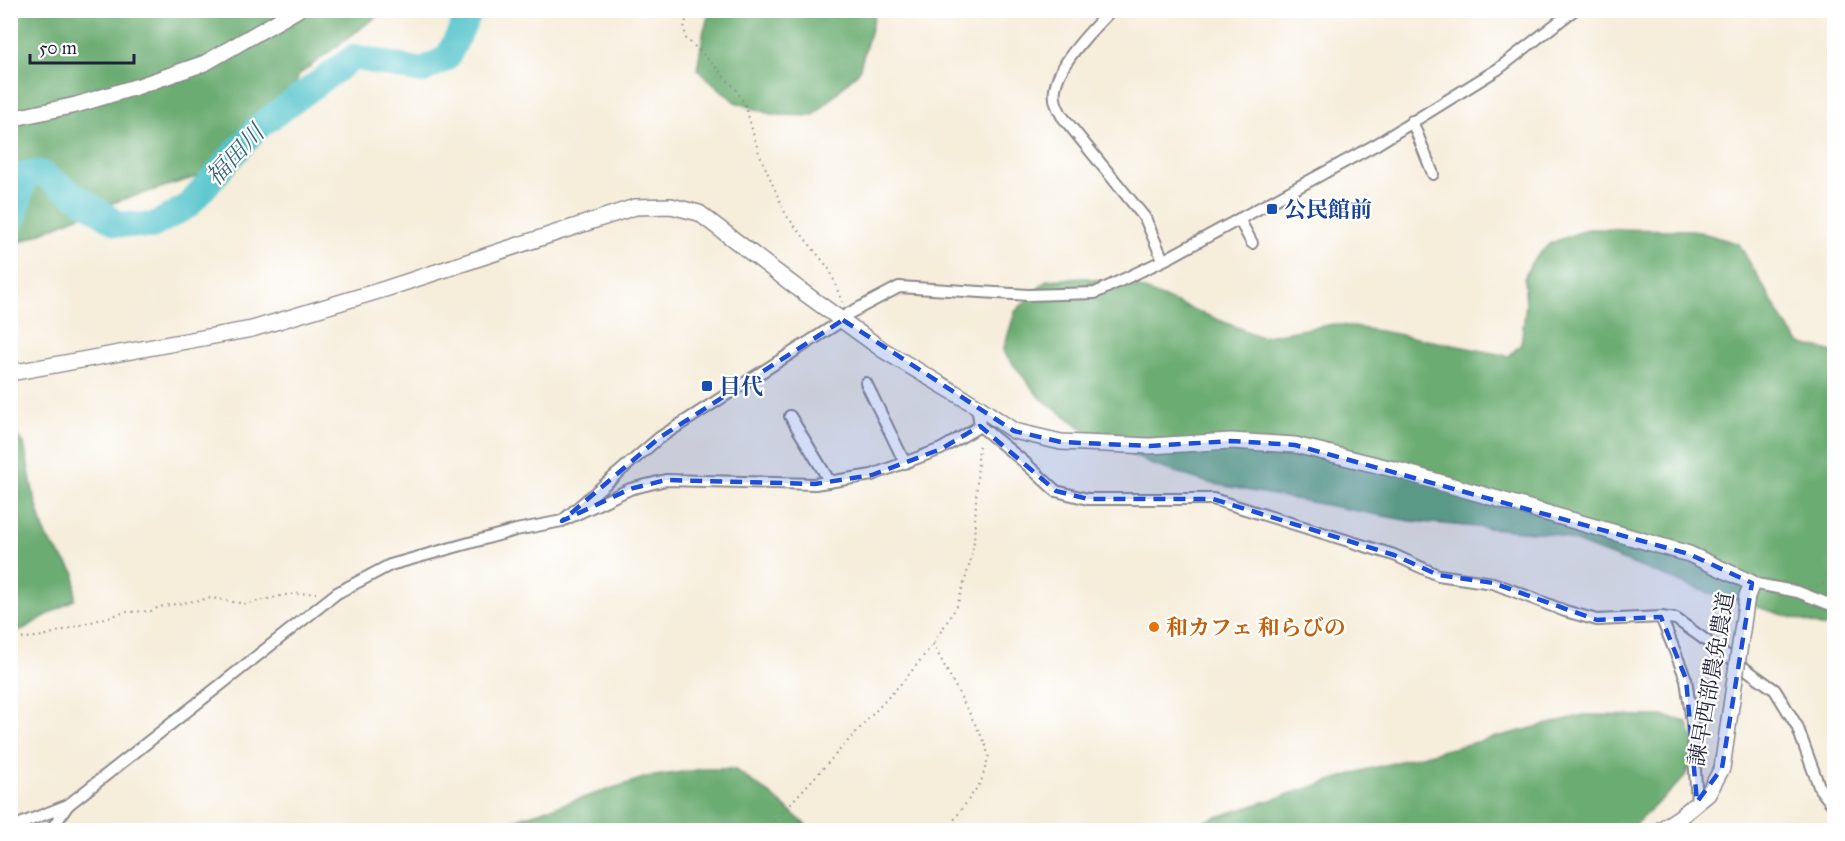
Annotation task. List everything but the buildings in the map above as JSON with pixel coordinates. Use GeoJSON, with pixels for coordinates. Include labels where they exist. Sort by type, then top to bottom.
{"type":"FeatureCollection","features":[{"type":"Feature","properties":{"kind":"street"},"geometry":{"type":"LineString","coordinates":[[10,119],[87,102],[205,63],[297,10]]}},
{"type":"Feature","properties":{"kind":"street"},"geometry":{"type":"LineString","coordinates":[[1111,10],[1073,49],[1056,84],[1055,102],[1062,116],[1145,218],[1163,260]]}},
{"type":"Feature","properties":{"kind":"street"},"geometry":{"type":"LineString","coordinates":[[562,521],[659,438],[845,318],[899,287],[1028,295],[1095,293],[1163,260],[1377,144],[1498,69],[1574,10]]}},
{"type":"Feature","properties":{"kind":"street"},"geometry":{"type":"LineString","coordinates":[[1412,121],[1432,174]]}},
{"type":"Feature","properties":{"kind":"street"},"geometry":{"type":"LineString","coordinates":[[10,373],[252,329],[385,289],[635,207],[671,206],[699,213],[796,287],[845,318],[883,350],[977,406],[1014,432],[1061,442],[1150,446],[1231,441],[1295,445],[1407,473],[1689,554],[1749,589],[1798,592],[1834,606]]}},
{"type":"Feature","properties":{"kind":"street"},"geometry":{"type":"LineString","coordinates":[[1239,219],[1252,243]]}},
{"type":"Feature","properties":{"kind":"street"},"geometry":{"type":"LineString","coordinates":[[866,383],[905,463]]}},
{"type":"Feature","properties":{"kind":"street"},"geometry":{"type":"LineString","coordinates":[[977,406],[980,426],[1056,491],[1088,499],[1213,499],[1394,555],[1438,575],[1493,583],[1597,620],[1661,617],[1676,619],[1775,690],[1797,726],[1820,789],[1834,804]]}},
{"type":"Feature","properties":{"kind":"street"},"geometry":{"type":"LineString","coordinates":[[790,416],[830,482]]}},
{"type":"Feature","properties":{"kind":"street"},"geometry":{"type":"LineString","coordinates":[[10,828],[68,805],[337,593],[390,565],[516,530],[562,521],[630,489],[666,480],[815,484],[872,475],[941,449],[980,426]]}},
{"type":"Feature","properties":{"kind":"street","name":"諫早西部農免農道"},"geometry":{"type":"LineString","coordinates":[[1660,831],[1708,794],[1722,768],[1749,589]]}},
{"type":"Feature","properties":{"kind":"street"},"geometry":{"type":"LineString","coordinates":[[1661,617],[1686,679],[1692,723],[1697,802]]}},
{"type":"Feature","properties":{"kind":"street"},"geometry":{"type":"LineString","coordinates":[[51,831],[68,805]]}},
{"type":"Feature","properties":{"kind":"path"},"geometry":{"type":"LineString","coordinates":[[692,10],[684,24],[686,39],[736,89],[745,105],[759,153],[786,215],[830,270],[845,318]]}},
{"type":"Feature","properties":{"kind":"path"},"geometry":{"type":"LineString","coordinates":[[766,831],[908,677],[933,644],[957,606],[974,541],[980,426]]}},
{"type":"Feature","properties":{"kind":"path"},"geometry":{"type":"LineString","coordinates":[[10,640],[43,636],[126,612],[151,611],[159,607],[212,598],[245,604],[291,594],[337,593]]}},
{"type":"Feature","properties":{"kind":"path"},"geometry":{"type":"LineString","coordinates":[[933,644],[986,745],[989,755],[981,782],[947,831]]}},
{"type":"Feature","properties":{"kind":"highlighted area"},"geometry":{"type":"Polygon","coordinates":[[[843,320],[1014,431],[1061,442],[1150,446],[1231,441],[1295,445],[1689,554],[1752,583],[1722,768],[1697,802],[1686,679],[1661,617],[1597,620],[1493,583],[1438,575],[1394,555],[1213,499],[1088,499],[1056,491],[980,426],[941,449],[872,475],[815,484],[666,480],[630,489],[562,521],[659,438],[843,320]]]}},
{"type":"Feature","properties":{"kind":"green space"},"geometry":{"type":"Polygon","coordinates":[[[710,10],[876,11],[859,71],[813,116],[774,115],[735,102],[697,69],[710,10]]]}},
{"type":"Feature","properties":{"kind":"green space"},"geometry":{"type":"Polygon","coordinates":[[[11,11],[384,11],[300,74],[280,117],[215,171],[103,206],[11,246],[11,11]]]}},
{"type":"Feature","properties":{"kind":"green space"},"geometry":{"type":"Polygon","coordinates":[[[1588,229],[1693,230],[1739,244],[1784,322],[1799,343],[1834,352],[1834,630],[1700,590],[1555,534],[1410,521],[1209,483],[1150,464],[1086,431],[1039,397],[1003,351],[1015,312],[1047,280],[1086,278],[1140,288],[1261,337],[1334,324],[1509,356],[1521,344],[1526,304],[1524,279],[1531,263],[1549,244],[1588,229]]]}},
{"type":"Feature","properties":{"kind":"green space"},"geometry":{"type":"Polygon","coordinates":[[[10,429],[24,443],[33,492],[46,537],[75,573],[75,599],[11,636],[10,429]]]}},
{"type":"Feature","properties":{"kind":"green space"},"geometry":{"type":"Polygon","coordinates":[[[1584,715],[1662,716],[1687,722],[1698,752],[1683,779],[1629,830],[1176,830],[1365,770],[1584,715]]]}},
{"type":"Feature","properties":{"kind":"green space"},"geometry":{"type":"Polygon","coordinates":[[[704,769],[734,769],[770,794],[812,830],[493,830],[511,821],[647,777],[704,769]]]}},
{"type":"Feature","properties":{"kind":"waterway","name":"福田川"},"geometry":{"type":"LineString","coordinates":[[10,224],[14,218],[25,174],[41,173],[118,224],[152,226],[188,206],[258,127],[354,57],[421,71],[447,58],[471,10]]}},
{"type":"Feature","properties":{"kind":"place","name":"公民館前"},"geometry":{"type":"Point","coordinates":[1272,209]}},
{"type":"Feature","properties":{"kind":"place","name":"目代"},"geometry":{"type":"Point","coordinates":[707,386]}},
{"type":"Feature","properties":{"kind":"place","name":"和カフェ 和らびの"},"geometry":{"type":"Point","coordinates":[1154,627]}}]}
